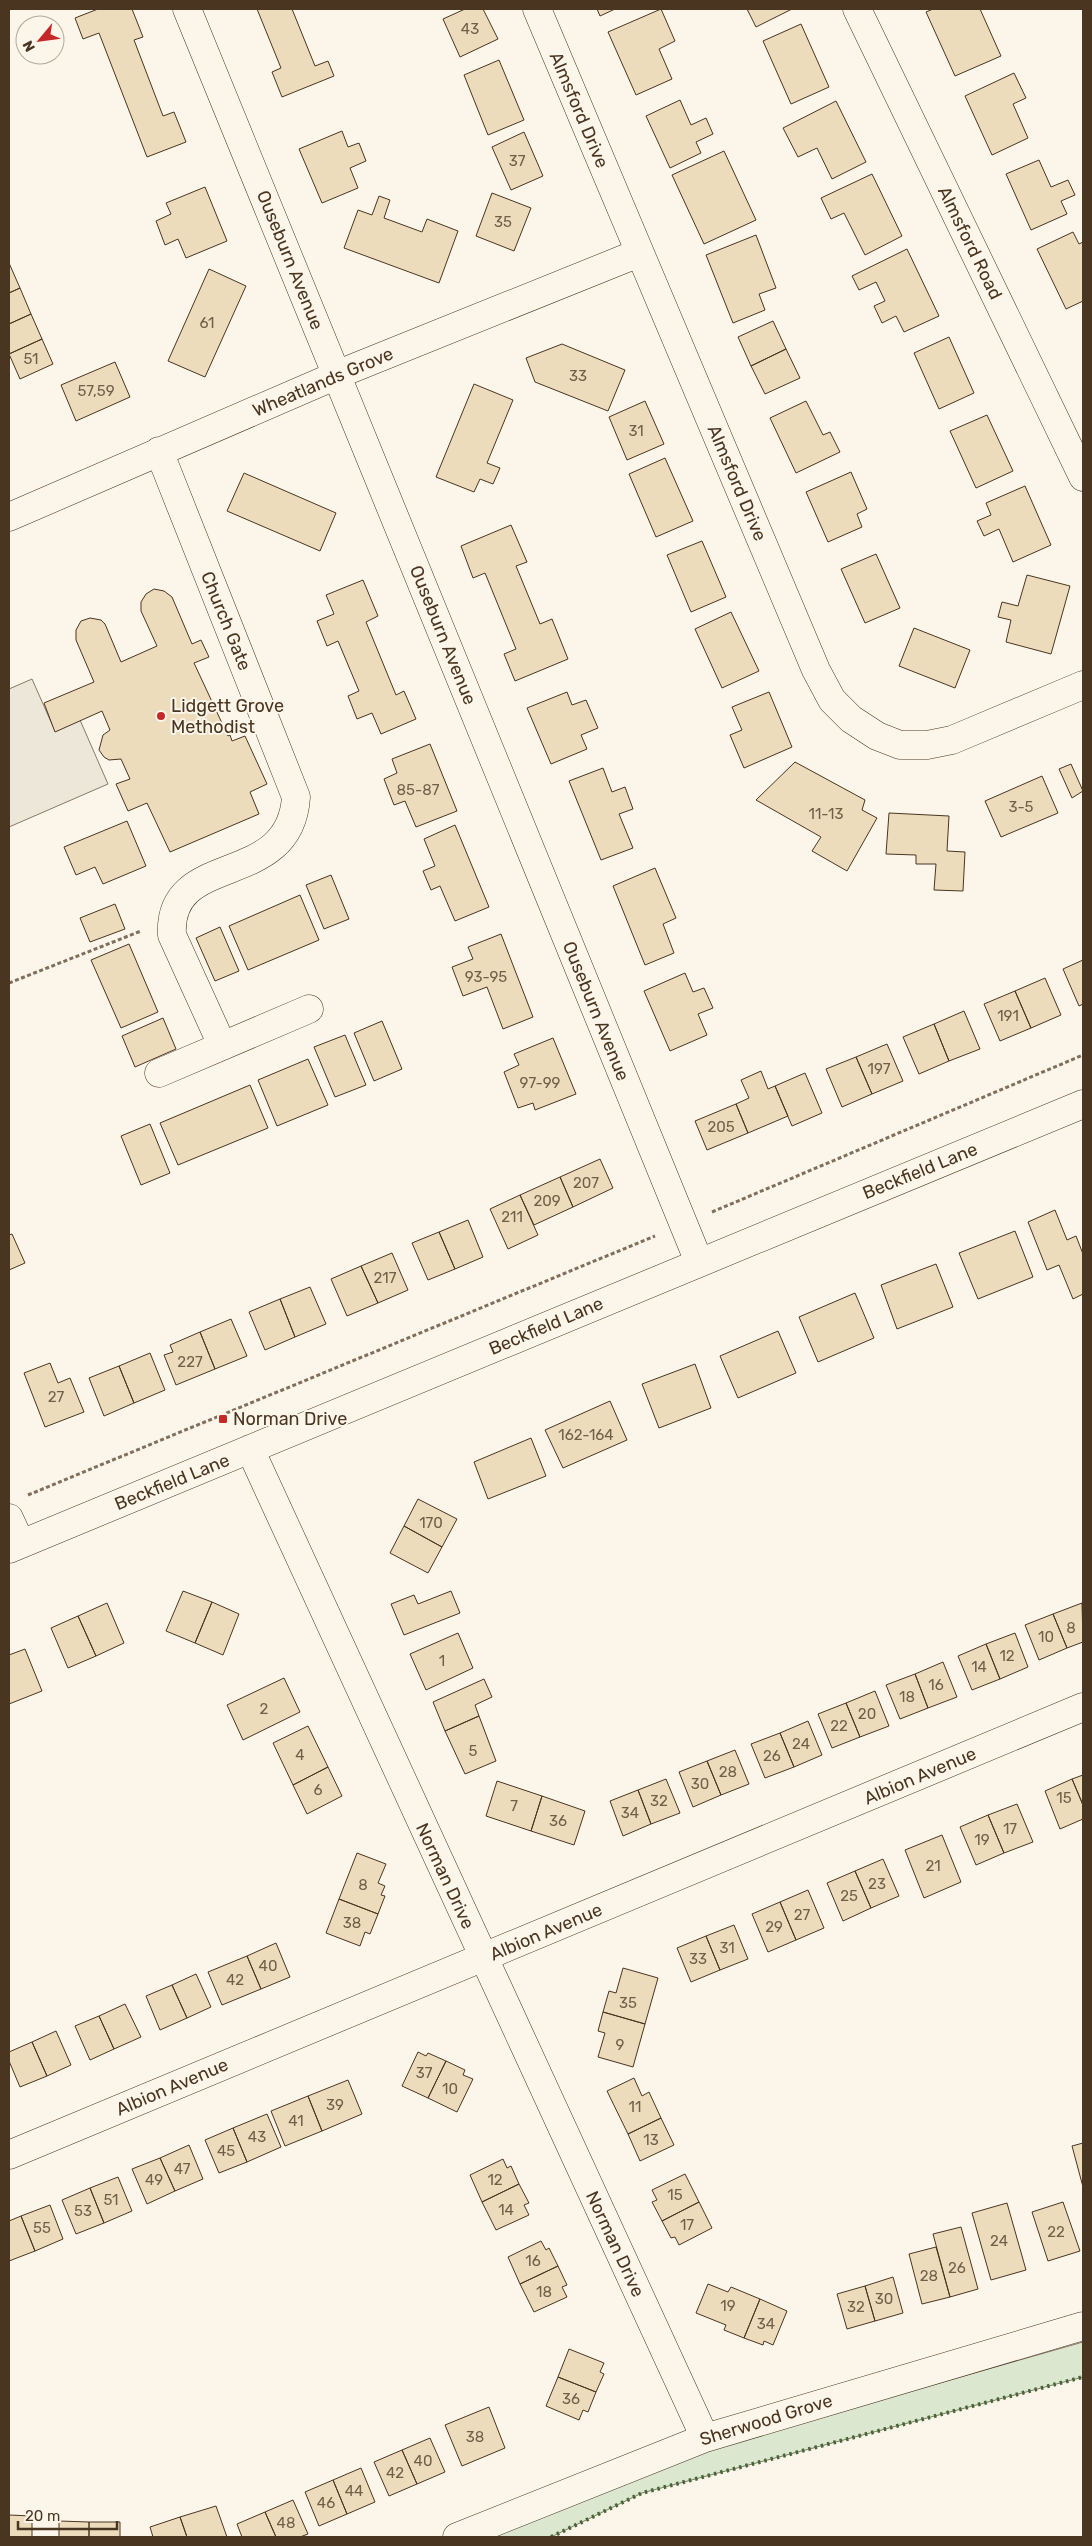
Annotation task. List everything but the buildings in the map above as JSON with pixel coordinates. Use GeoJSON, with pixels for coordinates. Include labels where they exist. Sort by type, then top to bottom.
{"type":"FeatureCollection","features":[{"type":"Feature","properties":{"kind":"street","name":"Ouseburn Avenue"},"geometry":{"type":"LineString","coordinates":[[187,9],[699,1262]]}},
{"type":"Feature","properties":{"kind":"street","name":"Almsford Drive"},"geometry":{"type":"LineString","coordinates":[[537,9],[816,670],[832,700],[851,719],[877,736],[900,745],[928,745],[952,740],[1083,685]]}},
{"type":"Feature","properties":{"kind":"street","name":"Almsford Road"},"geometry":{"type":"LineString","coordinates":[[856,9],[1083,477]]}},
{"type":"Feature","properties":{"kind":"street","name":"Wheatlands Grove"},"geometry":{"type":"LineString","coordinates":[[9,518],[159,450],[639,253]]}},
{"type":"Feature","properties":{"kind":"street","name":"Church Gate"},"geometry":{"type":"LineString","coordinates":[[159,450],[296,797],[295,813],[281,841],[263,855],[207,878],[188,890],[171,918]]}},
{"type":"Feature","properties":{"kind":"street"},"geometry":{"type":"LineString","coordinates":[[171,918],[172,935],[222,1045]]}},
{"type":"Feature","properties":{"kind":"street"},"geometry":{"type":"LineString","coordinates":[[159,1073],[309,1009]]}},
{"type":"Feature","properties":{"kind":"street","name":"Beckfield Lane"},"geometry":{"type":"LineString","coordinates":[[15,1546],[1083,1104]]}},
{"type":"Feature","properties":{"kind":"street","name":"Norman Drive"},"geometry":{"type":"LineString","coordinates":[[250,1450],[705,2438]]}},
{"type":"Feature","properties":{"kind":"street"},"geometry":{"type":"LineString","coordinates":[[9,1518],[15,1546]]}},
{"type":"Feature","properties":{"kind":"street","name":"Albion Avenue"},"geometry":{"type":"LineString","coordinates":[[9,2155],[1083,1707]]}},
{"type":"Feature","properties":{"kind":"street","name":"Sherwood Grove"},"geometry":{"type":"LineString","coordinates":[[457,2537],[705,2438],[1083,2326]]}},
{"type":"Feature","properties":{"kind":"path"},"geometry":{"type":"LineString","coordinates":[[9,983],[171,918]]}},
{"type":"Feature","properties":{"kind":"path"},"geometry":{"type":"LineString","coordinates":[[27,1495],[683,1224],[1083,1055]]}},
{"type":"Feature","properties":{"kind":"green space"},"geometry":{"type":"Polygon","coordinates":[[[1083,2342],[1083,2377],[642,2493],[551,2537],[491,2537],[624,2480],[732,2442],[1083,2342]]]}},
{"type":"Feature","properties":{"kind":"shaded area"},"geometry":{"type":"Polygon","coordinates":[[[32,679],[55,731],[80,720],[108,784],[9,827],[9,689],[32,679]]]}},
{"type":"Feature","properties":{"kind":"hedge"},"geometry":{"type":"LineString","coordinates":[[551,2537],[642,2493],[1083,2377]]}},
{"type":"Feature","properties":{"kind":"place","name":"Lidgett Grove Methodist"},"geometry":{"type":"Point","coordinates":[161,716]}},
{"type":"Feature","properties":{"kind":"place","name":"Norman Drive"},"geometry":{"type":"Point","coordinates":[223,1419]}}]}
